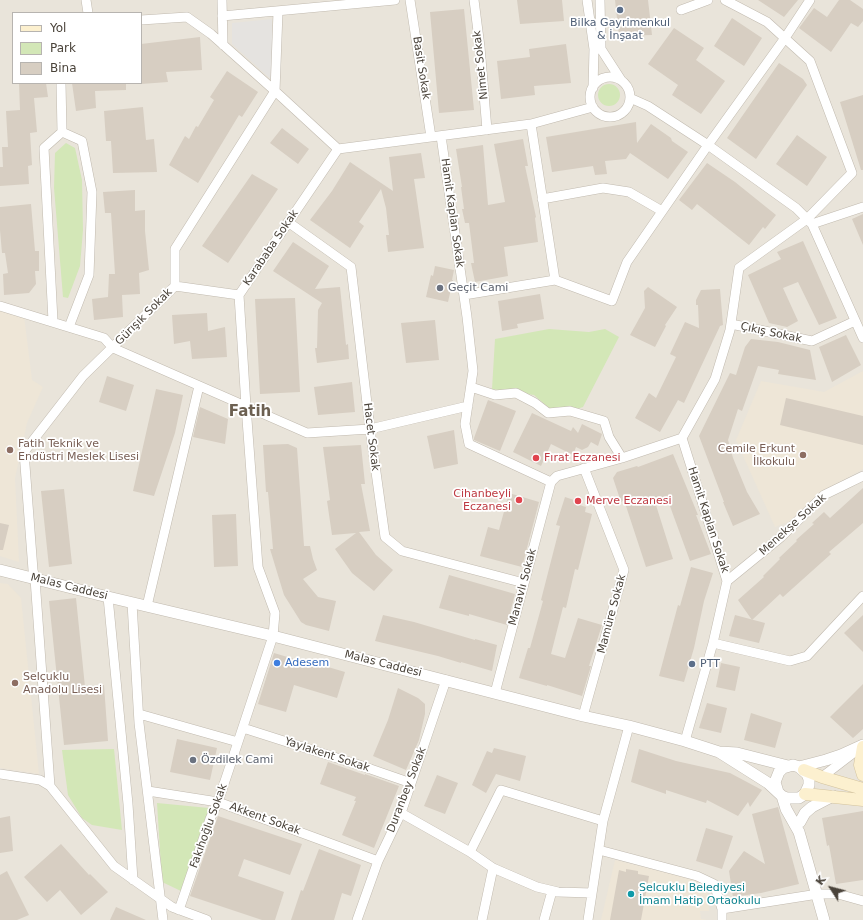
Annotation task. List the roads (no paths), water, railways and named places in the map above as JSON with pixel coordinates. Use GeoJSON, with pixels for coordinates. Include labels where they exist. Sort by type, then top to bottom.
{"type":"FeatureCollection","features":[{"type":"Feature","properties":{"kind":"main road"},"geometry":{"type":"LineString","coordinates":[[863,746],[860,765],[863,775]]}},
{"type":"Feature","properties":{"kind":"main road"},"geometry":{"type":"LineString","coordinates":[[797,767],[822,777],[863,789]]}},
{"type":"Feature","properties":{"kind":"main road"},"geometry":{"type":"LineString","coordinates":[[803,796],[833,796],[863,800]]}},
{"type":"Feature","properties":{"kind":"street"},"geometry":{"type":"LineString","coordinates":[[86,0],[88,12]]}},
{"type":"Feature","properties":{"kind":"street"},"geometry":{"type":"LineString","coordinates":[[222,0],[223,45]]}},
{"type":"Feature","properties":{"kind":"street"},"geometry":{"type":"LineString","coordinates":[[222,16],[395,0]]}},
{"type":"Feature","properties":{"kind":"street","name":"Basit Sokak"},"geometry":{"type":"LineString","coordinates":[[410,0],[431,137]]}},
{"type":"Feature","properties":{"kind":"street","name":"Nimet Sokak"},"geometry":{"type":"LineString","coordinates":[[474,0],[480,47],[487,130]]}},
{"type":"Feature","properties":{"kind":"street"},"geometry":{"type":"LineString","coordinates":[[587,0],[594,49],[593,88]]}},
{"type":"Feature","properties":{"kind":"street"},"geometry":{"type":"LineString","coordinates":[[600,0],[601,49],[628,90],[630,98],[627,108],[622,113],[610,117],[603,116],[597,112],[590,101],[590,94],[593,88],[597,82],[603,79],[615,78],[621,80]]}},
{"type":"Feature","properties":{"kind":"street"},"geometry":{"type":"LineString","coordinates":[[681,10],[708,0]]}},
{"type":"Feature","properties":{"kind":"street"},"geometry":{"type":"LineString","coordinates":[[551,482],[557,476],[622,458],[682,438],[715,379],[731,324],[739,268],[809,221],[852,173],[810,61],[767,22],[725,0]]}},
{"type":"Feature","properties":{"kind":"street"},"geometry":{"type":"LineString","coordinates":[[464,295],[555,280],[612,301],[627,262],[708,145],[785,38],[810,0]]}},
{"type":"Feature","properties":{"kind":"street"},"geometry":{"type":"LineString","coordinates":[[275,91],[278,12]]}},
{"type":"Feature","properties":{"kind":"street"},"geometry":{"type":"LineString","coordinates":[[142,20],[187,17],[211,34],[338,149],[531,124],[593,107]]}},
{"type":"Feature","properties":{"kind":"street"},"geometry":{"type":"LineString","coordinates":[[52,321],[44,148],[62,132],[61,84]]}},
{"type":"Feature","properties":{"kind":"street","name":"Gürışık Sokak"},"geometry":{"type":"LineString","coordinates":[[50,786],[24,452],[83,376],[175,286],[175,248],[275,91]]}},
{"type":"Feature","properties":{"kind":"street"},"geometry":{"type":"LineString","coordinates":[[630,98],[648,106],[708,145],[796,208],[809,221],[863,338]]}},
{"type":"Feature","properties":{"kind":"street"},"geometry":{"type":"LineString","coordinates":[[531,124],[555,280]]}},
{"type":"Feature","properties":{"kind":"street"},"geometry":{"type":"LineString","coordinates":[[62,132],[82,141],[92,192],[89,275],[69,327]]}},
{"type":"Feature","properties":{"kind":"street","name":"Hamit Kaplan Sokak"},"geometry":{"type":"LineString","coordinates":[[441,136],[464,295],[473,371],[465,424],[469,444],[551,482]]}},
{"type":"Feature","properties":{"kind":"street","name":"Karababa Sokak"},"geometry":{"type":"LineString","coordinates":[[243,728],[274,636],[275,613],[258,567],[239,295],[338,149]]}},
{"type":"Feature","properties":{"kind":"street"},"geometry":{"type":"LineString","coordinates":[[542,199],[603,188],[629,192],[662,211]]}},
{"type":"Feature","properties":{"kind":"street"},"geometry":{"type":"LineString","coordinates":[[809,221],[863,207]]}},
{"type":"Feature","properties":{"kind":"street","name":"Hacet Sokak"},"geometry":{"type":"LineString","coordinates":[[288,222],[351,267],[370,429],[385,537],[402,550],[524,583]]}},
{"type":"Feature","properties":{"kind":"street"},"geometry":{"type":"LineString","coordinates":[[175,286],[239,295]]}},
{"type":"Feature","properties":{"kind":"street"},"geometry":{"type":"LineString","coordinates":[[0,306],[104,338],[113,348],[307,433],[370,429],[468,406]]}},
{"type":"Feature","properties":{"kind":"street","name":"Çıkış Sokak"},"geometry":{"type":"LineString","coordinates":[[731,324],[812,341],[855,321]]}},
{"type":"Feature","properties":{"kind":"street"},"geometry":{"type":"LineString","coordinates":[[147,606],[199,386]]}},
{"type":"Feature","properties":{"kind":"street"},"geometry":{"type":"LineString","coordinates":[[471,387],[496,395],[516,393],[535,403],[548,413],[570,411],[604,422],[609,437],[622,458]]}},
{"type":"Feature","properties":{"kind":"street","name":"Hamit Kaplan Sokak"},"geometry":{"type":"LineString","coordinates":[[682,438],[727,581],[713,643],[685,741]]}},
{"type":"Feature","properties":{"kind":"street","name":"Mamüre Sokak"},"geometry":{"type":"LineString","coordinates":[[583,716],[624,570],[584,468]]}},
{"type":"Feature","properties":{"kind":"street","name":"Menekşe Sokak"},"geometry":{"type":"LineString","coordinates":[[727,581],[782,537],[824,495],[863,476]]}},
{"type":"Feature","properties":{"kind":"street","name":"Manavlı Sokak"},"geometry":{"type":"LineString","coordinates":[[495,693],[551,482]]}},
{"type":"Feature","properties":{"kind":"street","name":"Malas Caddesi"},"geometry":{"type":"LineString","coordinates":[[0,570],[34,575],[108,597],[274,636],[583,716],[629,726],[719,752]]}},
{"type":"Feature","properties":{"kind":"street"},"geometry":{"type":"LineString","coordinates":[[713,643],[790,661],[807,656],[863,596]]}},
{"type":"Feature","properties":{"kind":"street"},"geometry":{"type":"LineString","coordinates":[[108,597],[128,804],[133,880]]}},
{"type":"Feature","properties":{"kind":"street"},"geometry":{"type":"LineString","coordinates":[[132,603],[139,714],[163,920]]}},
{"type":"Feature","properties":{"kind":"street","name":"Duranbey Sokak"},"geometry":{"type":"LineString","coordinates":[[357,920],[378,862],[401,813],[446,680]]}},
{"type":"Feature","properties":{"kind":"street"},"geometry":{"type":"LineString","coordinates":[[139,714],[238,742]]}},
{"type":"Feature","properties":{"kind":"street"},"geometry":{"type":"LineString","coordinates":[[588,920],[603,821],[629,726]]}},
{"type":"Feature","properties":{"kind":"street","name":"Fakıhoğlu Sokak"},"geometry":{"type":"LineString","coordinates":[[179,910],[243,728]]}},
{"type":"Feature","properties":{"kind":"street","name":"Yaylakent Sokak"},"geometry":{"type":"LineString","coordinates":[[243,728],[411,783]]}},
{"type":"Feature","properties":{"kind":"street"},"geometry":{"type":"LineString","coordinates":[[824,920],[799,827],[786,809],[775,782],[776,776],[783,768],[797,767],[826,760],[863,746]]}},
{"type":"Feature","properties":{"kind":"street"},"geometry":{"type":"LineString","coordinates":[[822,777],[863,746]]}},
{"type":"Feature","properties":{"kind":"street"},"geometry":{"type":"LineString","coordinates":[[719,752],[737,752],[797,767],[809,779],[809,785],[803,796],[799,827]]}},
{"type":"Feature","properties":{"kind":"street"},"geometry":{"type":"LineString","coordinates":[[719,752],[768,783],[780,794],[793,799],[803,796]]}},
{"type":"Feature","properties":{"kind":"street"},"geometry":{"type":"LineString","coordinates":[[0,774],[40,780],[50,786],[114,866],[172,907],[207,920]]}},
{"type":"Feature","properties":{"kind":"street"},"geometry":{"type":"LineString","coordinates":[[470,852],[501,790],[603,821]]}},
{"type":"Feature","properties":{"kind":"street","name":"Akkent Sokak"},"geometry":{"type":"LineString","coordinates":[[148,791],[218,802],[378,862]]}},
{"type":"Feature","properties":{"kind":"street"},"geometry":{"type":"LineString","coordinates":[[799,827],[805,813],[812,807],[833,796]]}},
{"type":"Feature","properties":{"kind":"street"},"geometry":{"type":"LineString","coordinates":[[401,813],[470,852],[493,868],[537,887],[558,892],[592,893]]}},
{"type":"Feature","properties":{"kind":"street"},"geometry":{"type":"LineString","coordinates":[[599,850],[697,876],[714,884],[722,909],[722,920]]}},
{"type":"Feature","properties":{"kind":"street"},"geometry":{"type":"LineString","coordinates":[[482,920],[493,868]]}},
{"type":"Feature","properties":{"kind":"street"},"geometry":{"type":"LineString","coordinates":[[544,920],[552,891]]}},
{"type":"Feature","properties":{"kind":"street"},"geometry":{"type":"LineString","coordinates":[[722,909],[818,894],[838,894],[863,901]]}},
{"type":"Feature","properties":{"kind":"place","name":"Bilka Gayrimenkul & İnşaat"},"geometry":{"type":"Point","coordinates":[620,10]}},
{"type":"Feature","properties":{"kind":"place","name":"Geçit Cami"},"geometry":{"type":"Point","coordinates":[440,288]}},
{"type":"Feature","properties":{"kind":"place","name":"Fatih Teknik ve Endüstri Meslek Lisesi"},"geometry":{"type":"Point","coordinates":[10,450]}},
{"type":"Feature","properties":{"kind":"place","name":"Cemile Erkunt İlkokulu"},"geometry":{"type":"Point","coordinates":[803,455]}},
{"type":"Feature","properties":{"kind":"place","name":"Fırat Eczanesi"},"geometry":{"type":"Point","coordinates":[536,458]}},
{"type":"Feature","properties":{"kind":"place","name":"Cihanbeyli Eczanesi"},"geometry":{"type":"Point","coordinates":[519,500]}},
{"type":"Feature","properties":{"kind":"place","name":"Merve Eczanesi"},"geometry":{"type":"Point","coordinates":[578,501]}},
{"type":"Feature","properties":{"kind":"place","name":"Adesem"},"geometry":{"type":"Point","coordinates":[277,663]}},
{"type":"Feature","properties":{"kind":"place","name":"PTT"},"geometry":{"type":"Point","coordinates":[692,664]}},
{"type":"Feature","properties":{"kind":"place","name":"Selçuklu Anadolu Lisesi"},"geometry":{"type":"Point","coordinates":[15,683]}},
{"type":"Feature","properties":{"kind":"place","name":"Özdilek Cami"},"geometry":{"type":"Point","coordinates":[193,760]}},
{"type":"Feature","properties":{"kind":"place","name":"Selcuklu Belediyesi İmam Hatip Ortaokulu"},"geometry":{"type":"Point","coordinates":[631,894]}},
{"type":"Feature","properties":{"kind":"district","name":"Fatih"},"geometry":{"type":"Point","coordinates":[250,412]}}]}
